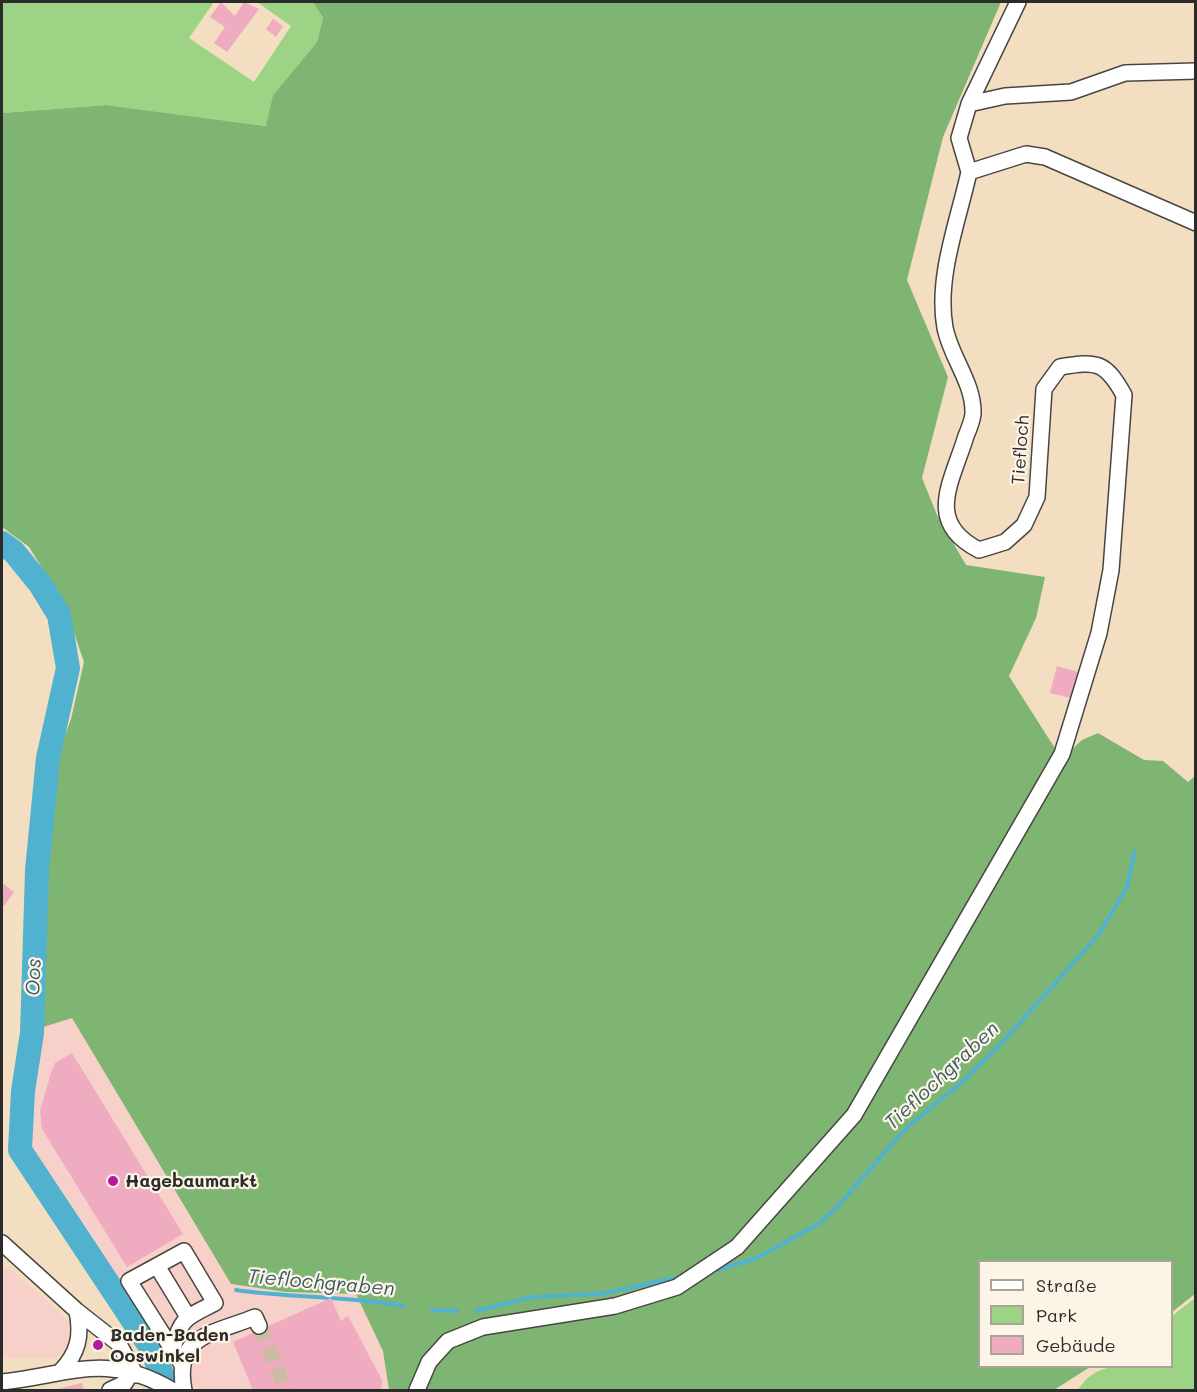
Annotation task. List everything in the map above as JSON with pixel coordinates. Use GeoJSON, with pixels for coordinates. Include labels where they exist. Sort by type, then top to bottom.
{"type":"FeatureCollection","features":[{"type":"Feature","properties":{"kind":"street","name":"Tiefloch"},"geometry":{"type":"LineString","coordinates":[[417,1390],[429,1362],[448,1341],[483,1327],[615,1306],[677,1287],[737,1247],[854,1116],[1062,754],[1099,633],[1111,570],[1124,395],[1112,372],[1089,362],[1060,367],[1044,389],[1038,497],[1024,525],[1005,542],[979,550],[962,541],[950,526],[945,506],[973,416],[971,394],[945,330],[942,290],[969,172],[959,138],[969,104],[1018,2]]}},
{"type":"Feature","properties":{"kind":"street"},"geometry":{"type":"LineString","coordinates":[[969,104],[1005,96],[1071,92],[1125,73],[1196,71]]}},
{"type":"Feature","properties":{"kind":"street"},"geometry":{"type":"LineString","coordinates":[[969,172],[1026,154],[1045,157],[1196,223]]}},
{"type":"Feature","properties":{"kind":"street"},"geometry":{"type":"LineString","coordinates":[[2,1243],[77,1311],[119,1344],[138,1376]]}},
{"type":"Feature","properties":{"kind":"street"},"geometry":{"type":"LineString","coordinates":[[173,1349],[178,1326],[188,1317],[215,1303],[184,1251],[129,1281],[181,1363],[184,1390]]}},
{"type":"Feature","properties":{"kind":"street"},"geometry":{"type":"LineString","coordinates":[[157,1266],[188,1317]]}},
{"type":"Feature","properties":{"kind":"street"},"geometry":{"type":"LineString","coordinates":[[61,1371],[72,1359],[79,1341],[77,1311]]}},
{"type":"Feature","properties":{"kind":"street"},"geometry":{"type":"LineString","coordinates":[[181,1363],[191,1343],[255,1317],[258,1326]]}},
{"type":"Feature","properties":{"kind":"street"},"geometry":{"type":"LineString","coordinates":[[104,1368],[110,1390],[138,1376]]}},
{"type":"Feature","properties":{"kind":"street"},"geometry":{"type":"LineString","coordinates":[[2,1382],[61,1371],[104,1368],[138,1376],[172,1390]]}},
{"type":"Feature","properties":{"kind":"shaded area"},"geometry":{"type":"Polygon","coordinates":[[[72,1018],[231,1284],[286,1292],[356,1294],[383,1351],[389,1390],[200,1390],[162,1358],[25,1146],[37,1029],[72,1018]]]}},
{"type":"Feature","properties":{"kind":"shaded area"},"geometry":{"type":"Polygon","coordinates":[[[2,1263],[48,1301],[69,1322],[67,1345],[57,1357],[2,1358],[2,1263]]]}},
{"type":"Feature","properties":{"kind":"green space"},"geometry":{"type":"Polygon","coordinates":[[[2,2],[214,2],[189,38],[254,82],[291,26],[257,2],[313,2],[323,18],[317,42],[273,95],[267,126],[106,105],[2,113],[2,2]]]}},
{"type":"Feature","properties":{"kind":"green space"},"geometry":{"type":"Polygon","coordinates":[[[313,2],[1001,2],[943,137],[907,280],[948,377],[922,478],[937,515],[966,565],[1045,577],[1036,618],[1009,676],[1056,750],[1069,752],[1082,740],[1098,733],[1144,760],[1163,761],[1188,782],[1195,776],[1195,1294],[1173,1311],[1173,1260],[978,1260],[978,1368],[1088,1368],[1054,1390],[389,1390],[383,1351],[356,1294],[286,1292],[231,1284],[72,1018],[37,1029],[44,835],[55,763],[71,719],[84,662],[63,601],[29,547],[2,527],[2,113],[106,105],[266,126],[273,95],[317,42],[323,18],[313,2]]]}},
{"type":"Feature","properties":{"kind":"green space"},"geometry":{"type":"Polygon","coordinates":[[[1195,1298],[1195,1390],[1078,1390],[1086,1379],[1107,1368],[1173,1368],[1173,1315],[1195,1298]]]}},
{"type":"Feature","properties":{"kind":"building"},"geometry":{"type":"Polygon","coordinates":[[[221,2],[235,16],[244,2],[259,9],[227,52],[214,43],[225,27],[210,17],[221,2]]]}},
{"type":"Feature","properties":{"kind":"building"},"geometry":{"type":"Polygon","coordinates":[[[273,19],[283,26],[276,37],[266,29],[273,19]]]}},
{"type":"Feature","properties":{"kind":"building"},"geometry":{"type":"Polygon","coordinates":[[[1057,666],[1078,672],[1071,698],[1050,693],[1057,666]]]}},
{"type":"Feature","properties":{"kind":"building"},"geometry":{"type":"Polygon","coordinates":[[[2,883],[14,892],[4,906],[2,904],[2,883]]]}},
{"type":"Feature","properties":{"kind":"building","name":"Hagebaumarkt"},"geometry":{"type":"Polygon","coordinates":[[[72,1053],[183,1234],[127,1267],[42,1129],[40,1111],[51,1073],[55,1063],[72,1053]]]}},
{"type":"Feature","properties":{"kind":"building"},"geometry":{"type":"Polygon","coordinates":[[[331,1298],[341,1321],[348,1316],[382,1380],[381,1390],[253,1390],[233,1342],[331,1298]]]}},
{"type":"Feature","properties":{"kind":"building"},"geometry":{"type":"Polygon","coordinates":[[[82,1383],[84,1390],[54,1390],[82,1383]]]}},
{"type":"Feature","properties":{"kind":"waterway","name":"Oos"},"geometry":{"type":"LineString","coordinates":[[2,543],[14,552],[40,584],[59,615],[68,668],[48,758],[37,870],[32,1033],[23,1091],[20,1150],[149,1345],[169,1390]]}},
{"type":"Feature","properties":{"kind":"waterway","name":"Tieflochgraben"},"geometry":{"type":"LineString","coordinates":[[717,1270],[757,1258],[818,1224],[837,1207],[906,1128],[960,1084],[999,1046],[1099,934],[1127,887],[1135,851]]}},
{"type":"Feature","properties":{"kind":"waterway","name":"Tieflochgraben"},"geometry":{"type":"LineString","coordinates":[[476,1311],[532,1297],[600,1294],[679,1277]]}},
{"type":"Feature","properties":{"kind":"waterway","name":"Tieflochgraben"},"geometry":{"type":"LineString","coordinates":[[236,1290],[362,1300],[403,1306]]}},
{"type":"Feature","properties":{"kind":"waterway","name":"Tieflochgraben"},"geometry":{"type":"LineString","coordinates":[[432,1310],[458,1311]]}},
{"type":"Feature","properties":{"kind":"tunnel"},"geometry":{"type":"LineString","coordinates":[[259,1326],[286,1390]]}},
{"type":"Feature","properties":{"kind":"place","name":"Hagebaumarkt"},"geometry":{"type":"Point","coordinates":[113,1181]}},
{"type":"Feature","properties":{"kind":"place","name":"Baden-Baden Ooswinkel"},"geometry":{"type":"Point","coordinates":[98,1345]}}]}
